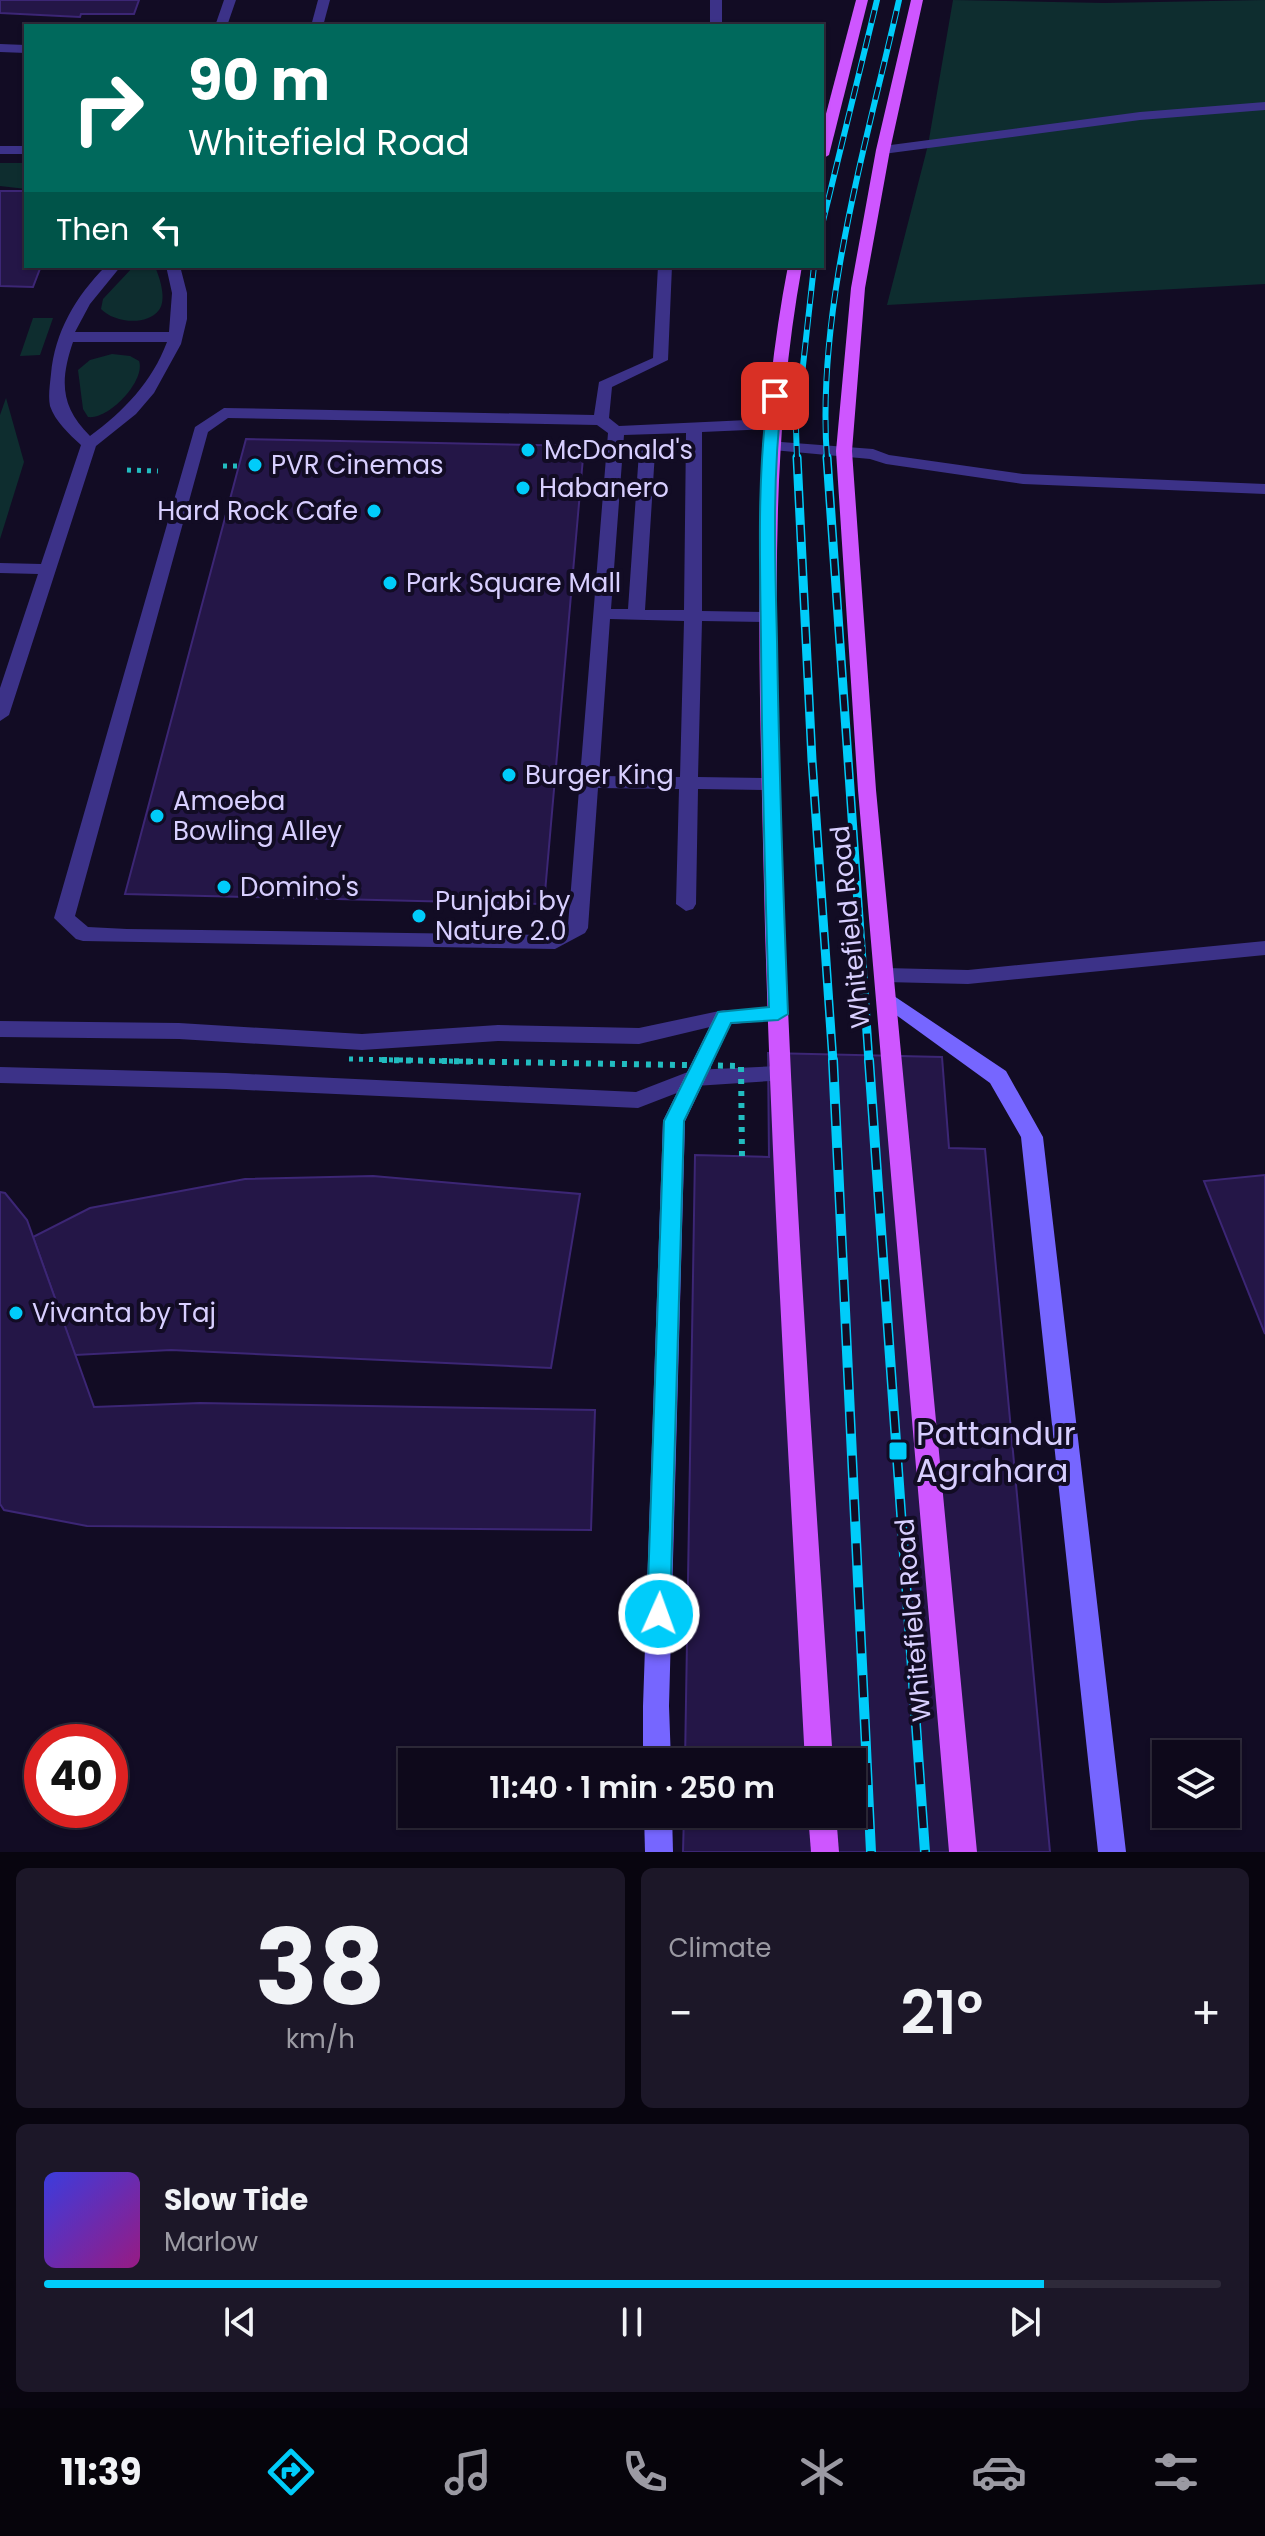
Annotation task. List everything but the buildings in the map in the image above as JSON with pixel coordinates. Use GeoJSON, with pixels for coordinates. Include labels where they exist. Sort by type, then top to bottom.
{"type":"FeatureCollection","features":[{"type":"Feature","properties":{"kind":"main road"},"geometry":{"type":"LineString","coordinates":[[824,147],[862,0]]}},
{"type":"Feature","properties":{"kind":"main road","name":"Whitefield Road"},"geometry":{"type":"LineString","coordinates":[[917,0],[883,150],[858,288],[844,451],[867,790],[963,1852]]}},
{"type":"Feature","properties":{"kind":"main road"},"geometry":{"type":"LineString","coordinates":[[795,268],[768,446],[768,617],[778,1074],[818,1748]]}},
{"type":"Feature","properties":{"kind":"main road"},"geometry":{"type":"LineString","coordinates":[[823,1828],[825,1852]]}},
{"type":"Feature","properties":{"kind":"street"},"geometry":{"type":"LineString","coordinates":[[886,987],[998,1077],[1032,1137],[1112,1852]]}},
{"type":"Feature","properties":{"kind":"street"},"geometry":{"type":"LineString","coordinates":[[657,1748],[674,1121],[724,1017],[778,1014]]}},
{"type":"Feature","properties":{"kind":"street"},"geometry":{"type":"LineString","coordinates":[[658,1828],[659,1852]]}},
{"type":"Feature","properties":{"kind":"lane"},"geometry":{"type":"LineString","coordinates":[[222,24],[230,0]]}},
{"type":"Feature","properties":{"kind":"lane"},"geometry":{"type":"LineString","coordinates":[[318,24],[324,0]]}},
{"type":"Feature","properties":{"kind":"lane"},"geometry":{"type":"LineString","coordinates":[[716,0],[716,24]]}},
{"type":"Feature","properties":{"kind":"lane"},"geometry":{"type":"LineString","coordinates":[[0,48],[24,49]]}},
{"type":"Feature","properties":{"kind":"lane"},"geometry":{"type":"LineString","coordinates":[[883,150],[1140,116],[1265,106]]}},
{"type":"Feature","properties":{"kind":"lane"},"geometry":{"type":"LineString","coordinates":[[0,150],[24,150]]}},
{"type":"Feature","properties":{"kind":"lane"},"geometry":{"type":"LineString","coordinates":[[89,444],[71,427],[57,403],[59,365],[65,337],[74,316],[112,268]]}},
{"type":"Feature","properties":{"kind":"lane"},"geometry":{"type":"LineString","coordinates":[[0,715],[89,444],[118,425],[169,361],[183,311],[173,268]]}},
{"type":"Feature","properties":{"kind":"lane"},"geometry":{"type":"LineString","coordinates":[[665,268],[660,360],[604,385],[609,426],[601,614],[578,928],[555,942],[83,934],[64,918],[201,430],[224,413],[609,426],[771,424]]}},
{"type":"Feature","properties":{"kind":"lane"},"geometry":{"type":"LineString","coordinates":[[65,337],[176,337]]}},
{"type":"Feature","properties":{"kind":"lane"},"geometry":{"type":"LineString","coordinates":[[686,904],[694,426]]}},
{"type":"Feature","properties":{"kind":"lane"},"geometry":{"type":"LineString","coordinates":[[768,446],[844,451],[1023,479],[1265,489]]}},
{"type":"Feature","properties":{"kind":"lane"},"geometry":{"type":"LineString","coordinates":[[636,614],[647,452]]}},
{"type":"Feature","properties":{"kind":"lane"},"geometry":{"type":"LineString","coordinates":[[0,568],[48,569]]}},
{"type":"Feature","properties":{"kind":"lane"},"geometry":{"type":"LineString","coordinates":[[601,614],[768,617]]}},
{"type":"Feature","properties":{"kind":"lane"},"geometry":{"type":"LineString","coordinates":[[587,782],[771,784]]}},
{"type":"Feature","properties":{"kind":"lane"},"geometry":{"type":"LineString","coordinates":[[886,987],[1265,948]]}},
{"type":"Feature","properties":{"kind":"lane"},"geometry":{"type":"LineString","coordinates":[[0,1029],[179,1031],[362,1042],[498,1033],[639,1036],[724,1017]]}},
{"type":"Feature","properties":{"kind":"lane"},"geometry":{"type":"LineString","coordinates":[[0,1075],[226,1081],[638,1100],[693,1078],[778,1074]]}},
{"type":"Feature","properties":{"kind":"path"},"geometry":{"type":"LineString","coordinates":[[349,1059],[741,1066],[742,1157]]}},
{"type":"Feature","properties":{"kind":"green space"},"geometry":{"type":"Polygon","coordinates":[[[953,0],[1104,3],[1265,0],[1265,284],[887,305],[928,145],[953,0]]]}},
{"type":"Feature","properties":{"kind":"green space"},"geometry":{"type":"Polygon","coordinates":[[[0,163],[24,163],[24,189],[0,186],[0,163]]]}},
{"type":"Feature","properties":{"kind":"green space"},"geometry":{"type":"Polygon","coordinates":[[[132,268],[155,268],[162,301],[153,315],[138,321],[121,320],[101,309],[103,299],[132,268]]]}},
{"type":"Feature","properties":{"kind":"green space"},"geometry":{"type":"Polygon","coordinates":[[[33,318],[53,318],[40,355],[20,356],[33,318]]]}},
{"type":"Feature","properties":{"kind":"green space"},"geometry":{"type":"Polygon","coordinates":[[[112,354],[130,356],[139,361],[137,378],[115,406],[97,416],[88,417],[83,409],[78,370],[90,360],[112,354]]]}},
{"type":"Feature","properties":{"kind":"green space"},"geometry":{"type":"Polygon","coordinates":[[[6,398],[24,462],[0,539],[0,415],[6,398]]]}},
{"type":"Feature","properties":{"kind":"railway"},"geometry":{"type":"LineString","coordinates":[[824,217],[877,0]]}},
{"type":"Feature","properties":{"kind":"railway"},"geometry":{"type":"LineString","coordinates":[[827,459],[826,402],[836,286],[846,228],[899,0]]}},
{"type":"Feature","properties":{"kind":"railway"},"geometry":{"type":"LineString","coordinates":[[797,459],[796,429],[814,268]]}},
{"type":"Feature","properties":{"kind":"railway"},"geometry":{"type":"LineString","coordinates":[[797,457],[812,760],[833,1062]]}},
{"type":"Feature","properties":{"kind":"railway"},"geometry":{"type":"LineString","coordinates":[[827,457],[869,1062]]}},
{"type":"Feature","properties":{"kind":"railway"},"geometry":{"type":"LineString","coordinates":[[833,1060],[871,1852]]}},
{"type":"Feature","properties":{"kind":"railway"},"geometry":{"type":"LineString","coordinates":[[869,1060],[925,1852]]}},
{"type":"Feature","properties":{"kind":"place","name":"McDonald's"},"geometry":{"type":"Point","coordinates":[528,450]}},
{"type":"Feature","properties":{"kind":"place","name":"PVR Cinemas"},"geometry":{"type":"Point","coordinates":[255,465]}},
{"type":"Feature","properties":{"kind":"place","name":"Habanero"},"geometry":{"type":"Point","coordinates":[523,488]}},
{"type":"Feature","properties":{"kind":"place","name":"Hard Rock Cafe"},"geometry":{"type":"Point","coordinates":[374,511]}},
{"type":"Feature","properties":{"kind":"place","name":"Park Square Mall"},"geometry":{"type":"Point","coordinates":[390,583]}},
{"type":"Feature","properties":{"kind":"place","name":"Burger King"},"geometry":{"type":"Point","coordinates":[509,775]}},
{"type":"Feature","properties":{"kind":"place","name":"Amoeba Bowling Alley"},"geometry":{"type":"Point","coordinates":[157,816]}},
{"type":"Feature","properties":{"kind":"place","name":"Domino's"},"geometry":{"type":"Point","coordinates":[224,887]}},
{"type":"Feature","properties":{"kind":"place","name":"Punjabi by Nature 2.0"},"geometry":{"type":"Point","coordinates":[419,916]}},
{"type":"Feature","properties":{"kind":"place","name":"Vivanta by Taj"},"geometry":{"type":"Point","coordinates":[16,1313]}},
{"type":"Feature","properties":{"kind":"place","name":"Pattandur Agrahara"},"geometry":{"type":"Point","coordinates":[898,1451]}},
{"type":"Feature","properties":{"kind":"route"},"geometry":{"type":"LineString","coordinates":[[659,1614],[674,1121],[724,1017],[778,1014],[767,515],[768,446],[775,396]]}}]}
